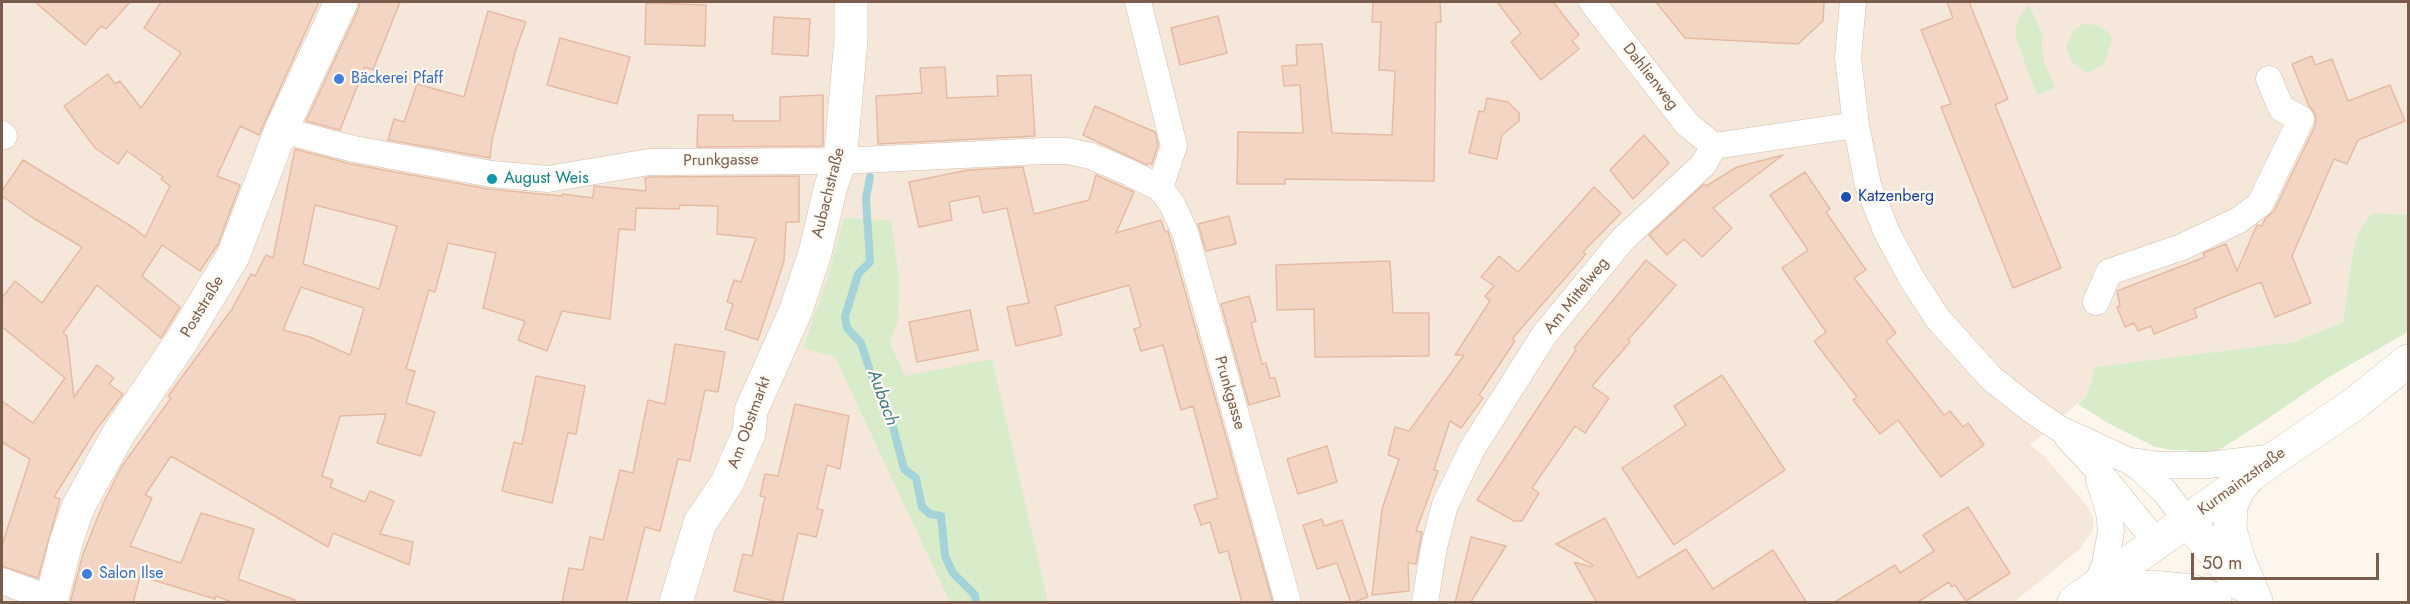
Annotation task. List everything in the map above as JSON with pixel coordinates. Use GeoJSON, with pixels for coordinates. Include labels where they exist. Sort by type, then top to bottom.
{"type":"FeatureCollection","features":[{"type":"Feature","properties":{"kind":"main road","name":"Poststraße"},"geometry":{"type":"LineString","coordinates":[[51,601],[66,542],[81,502],[119,433],[181,342],[233,256],[281,130],[340,2]]}},
{"type":"Feature","properties":{"kind":"main road","name":"Aubachstraße"},"geometry":{"type":"LineString","coordinates":[[796,310],[815,253],[831,186],[840,161],[851,40],[851,2]]}},
{"type":"Feature","properties":{"kind":"main road","name":"Am Obstmarkt"},"geometry":{"type":"LineString","coordinates":[[676,603],[700,523],[727,483],[749,433],[751,411],[796,310]]}},
{"type":"Feature","properties":{"kind":"main road","name":"Kurmainzstraße"},"geometry":{"type":"LineString","coordinates":[[2085,598],[2187,521],[2352,405],[2409,361]]}},
{"type":"Feature","properties":{"kind":"main road"},"geometry":{"type":"LineString","coordinates":[[2249,476],[2238,490],[2231,506],[2230,521],[2234,547],[2257,602]]}},
{"type":"Feature","properties":{"kind":"main road"},"geometry":{"type":"LineString","coordinates":[[2187,521],[2257,602]]}},
{"type":"Feature","properties":{"kind":"main road"},"geometry":{"type":"LineString","coordinates":[[2157,543],[2187,578],[2218,601]]}},
{"type":"Feature","properties":{"kind":"main road"},"geometry":{"type":"LineString","coordinates":[[2085,598],[2153,587],[2192,591],[2218,601]]}},
{"type":"Feature","properties":{"kind":"street"},"geometry":{"type":"LineString","coordinates":[[1138,2],[1174,146],[1161,188]]}},
{"type":"Feature","properties":{"kind":"street","name":"Dahlienweg"},"geometry":{"type":"LineString","coordinates":[[1592,2],[1687,124],[1714,146]]}},
{"type":"Feature","properties":{"kind":"street"},"geometry":{"type":"LineString","coordinates":[[1853,2],[1848,58],[1856,125],[1868,185],[1887,234],[1912,279],[1938,319],[1992,379],[2060,429],[2129,461],[2152,479],[2187,521]]}},
{"type":"Feature","properties":{"kind":"street"},"geometry":{"type":"LineString","coordinates":[[2096,302],[2109,272],[2182,247],[2239,220],[2260,204],[2301,119],[2281,108],[2270,79]]}},
{"type":"Feature","properties":{"kind":"street"},"geometry":{"type":"LineString","coordinates":[[1714,146],[1856,125]]}},
{"type":"Feature","properties":{"kind":"street","name":"Prunkgasse"},"geometry":{"type":"LineString","coordinates":[[281,130],[354,148],[481,172],[548,180],[649,162],[840,161],[1067,152],[1090,156],[1161,188],[1172,204],[1185,232],[1288,603]]}},
{"type":"Feature","properties":{"kind":"street","name":"Am Mittelweg"},"geometry":{"type":"LineString","coordinates":[[1425,603],[1434,547],[1445,505],[1472,448],[1544,335],[1566,306],[1623,240],[1703,165],[1714,146]]}},
{"type":"Feature","properties":{"kind":"street"},"geometry":{"type":"LineString","coordinates":[[2060,429],[2096,468],[2157,543]]}},
{"type":"Feature","properties":{"kind":"street"},"geometry":{"type":"LineString","coordinates":[[2129,461],[2170,465],[2208,465],[2276,457]]}},
{"type":"Feature","properties":{"kind":"street"},"geometry":{"type":"LineString","coordinates":[[2085,598],[2105,564],[2111,531],[2109,512],[2096,468]]}},
{"type":"Feature","properties":{"kind":"street"},"geometry":{"type":"LineString","coordinates":[[2,581],[51,601]]}},
{"type":"Feature","properties":{"kind":"shaded area"},"geometry":{"type":"Polygon","coordinates":[[[2,2],[2408,2],[2408,215],[2372,213],[2358,235],[2352,257],[2343,322],[2294,342],[2095,367],[2087,395],[2030,445],[2043,455],[2088,507],[2093,518],[2093,530],[2080,549],[2014,602],[2,602],[2,2]]]}},
{"type":"Feature","properties":{"kind":"green space"},"geometry":{"type":"Polygon","coordinates":[[[2029,5],[2043,36],[2041,42],[2044,62],[2055,88],[2037,95],[2016,39],[2015,30],[2020,16],[2029,5]]]}},
{"type":"Feature","properties":{"kind":"green space"},"geometry":{"type":"Polygon","coordinates":[[[2083,24],[2097,25],[2108,32],[2112,39],[2106,60],[2102,65],[2087,73],[2071,61],[2066,47],[2073,31],[2083,24]]]}},
{"type":"Feature","properties":{"kind":"green space"},"geometry":{"type":"Polygon","coordinates":[[[2372,213],[2408,215],[2408,332],[2327,378],[2216,452],[2189,457],[2188,450],[2155,447],[2106,422],[2078,404],[2087,395],[2095,367],[2294,342],[2343,322],[2357,235],[2372,213]]]}},
{"type":"Feature","properties":{"kind":"green space"},"geometry":{"type":"Polygon","coordinates":[[[844,218],[891,220],[899,278],[898,320],[890,343],[905,376],[992,359],[1048,602],[950,602],[835,357],[803,348],[827,280],[844,218]]]}},
{"type":"Feature","properties":{"kind":"building"},"geometry":{"type":"Polygon","coordinates":[[[35,2],[130,2],[106,29],[101,26],[85,45],[35,2]]]}},
{"type":"Feature","properties":{"kind":"building"},"geometry":{"type":"Polygon","coordinates":[[[161,2],[319,2],[259,135],[240,126],[217,176],[240,185],[218,244],[200,271],[162,245],[142,276],[180,307],[161,338],[97,285],[63,333],[67,336],[74,397],[97,365],[114,378],[109,384],[123,394],[94,433],[54,497],[60,499],[38,578],[2,566],[2,545],[30,459],[2,442],[2,401],[33,423],[65,378],[2,327],[2,298],[15,281],[42,303],[82,247],[33,218],[2,196],[2,191],[23,160],[145,237],[170,186],[161,179],[163,177],[127,151],[118,164],[95,148],[64,106],[108,74],[115,84],[120,81],[141,108],[181,53],[144,28],[161,2]]]}},
{"type":"Feature","properties":{"kind":"building"},"geometry":{"type":"Polygon","coordinates":[[[360,2],[400,2],[373,70],[365,67],[340,130],[306,121],[358,10],[360,2]]]}},
{"type":"Feature","properties":{"kind":"building"},"geometry":{"type":"Polygon","coordinates":[[[1373,2],[1440,2],[1441,22],[1436,22],[1434,181],[1285,179],[1285,184],[1237,184],[1238,132],[1303,133],[1300,85],[1284,86],[1282,66],[1297,65],[1296,45],[1322,44],[1332,133],[1392,135],[1395,71],[1379,70],[1381,22],[1372,22],[1373,2]]]}},
{"type":"Feature","properties":{"kind":"building"},"geometry":{"type":"Polygon","coordinates":[[[1497,2],[1553,2],[1579,35],[1572,41],[1579,49],[1541,80],[1511,42],[1521,33],[1497,2]]]}},
{"type":"Feature","properties":{"kind":"building"},"geometry":{"type":"Polygon","coordinates":[[[1656,2],[1824,2],[1823,21],[1798,44],[1685,38],[1656,2]]]}},
{"type":"Feature","properties":{"kind":"building"},"geometry":{"type":"Polygon","coordinates":[[[1947,2],[1969,2],[2008,99],[1995,105],[2061,268],[2013,288],[1941,107],[1951,104],[1921,30],[1953,18],[1947,2]]]}},
{"type":"Feature","properties":{"kind":"building"},"geometry":{"type":"Polygon","coordinates":[[[646,3],[706,5],[705,46],[645,44],[646,3]]]}},
{"type":"Feature","properties":{"kind":"building"},"geometry":{"type":"Polygon","coordinates":[[[488,11],[526,22],[516,49],[492,140],[490,158],[388,140],[394,119],[404,122],[417,84],[464,97],[488,11]]]}},
{"type":"Feature","properties":{"kind":"building"},"geometry":{"type":"Polygon","coordinates":[[[1218,16],[1227,53],[1180,65],[1171,28],[1218,16]]]}},
{"type":"Feature","properties":{"kind":"building"},"geometry":{"type":"Polygon","coordinates":[[[774,17],[810,19],[808,56],[772,54],[774,17]]]}},
{"type":"Feature","properties":{"kind":"building"},"geometry":{"type":"Polygon","coordinates":[[[560,38],[630,57],[617,104],[547,85],[560,38]]]}},
{"type":"Feature","properties":{"kind":"building"},"geometry":{"type":"Polygon","coordinates":[[[2312,56],[2315,65],[2332,59],[2348,101],[2390,85],[2405,121],[2358,140],[2347,164],[2334,159],[2292,256],[2311,303],[2275,317],[2261,282],[2194,309],[2197,317],[2154,334],[2151,326],[2138,331],[2134,323],[2125,327],[2117,307],[2120,306],[2117,291],[2205,257],[2203,253],[2226,244],[2237,271],[2257,225],[2262,226],[2265,219],[2274,211],[2315,126],[2314,112],[2309,106],[2292,64],[2312,56]]]}},
{"type":"Feature","properties":{"kind":"building"},"geometry":{"type":"Polygon","coordinates":[[[945,67],[947,98],[998,96],[997,76],[1031,75],[1035,136],[878,144],[876,96],[922,93],[920,68],[945,67]]]}},
{"type":"Feature","properties":{"kind":"building"},"geometry":{"type":"Polygon","coordinates":[[[823,95],[823,146],[697,147],[698,115],[733,115],[733,121],[780,121],[780,97],[823,95]]]}},
{"type":"Feature","properties":{"kind":"building"},"geometry":{"type":"Polygon","coordinates":[[[1487,98],[1508,102],[1519,113],[1519,121],[1502,135],[1497,159],[1469,153],[1479,111],[1484,112],[1487,98]]]}},
{"type":"Feature","properties":{"kind":"building"},"geometry":{"type":"Polygon","coordinates":[[[1095,106],[1155,132],[1158,145],[1152,164],[1147,165],[1083,135],[1095,106]]]}},
{"type":"Feature","properties":{"kind":"building"},"geometry":{"type":"Polygon","coordinates":[[[1644,135],[1669,163],[1633,199],[1610,170],[1644,135]]]}},
{"type":"Feature","properties":{"kind":"building"},"geometry":{"type":"Polygon","coordinates":[[[295,149],[351,164],[489,189],[593,198],[594,186],[646,191],[645,178],[650,177],[799,176],[799,222],[786,222],[784,261],[758,340],[725,329],[733,304],[727,302],[734,280],[741,282],[756,238],[717,234],[718,206],[680,205],[679,209],[636,208],[635,230],[619,229],[610,319],[562,311],[547,351],[518,340],[525,321],[483,308],[496,253],[448,243],[435,292],[429,290],[406,369],[415,371],[406,403],[435,412],[421,456],[377,443],[386,414],[340,416],[322,476],[333,480],[330,487],[365,502],[370,491],[394,501],[380,534],[413,542],[409,565],[333,533],[328,547],[171,456],[145,495],[152,498],[130,546],[181,563],[201,513],[254,529],[238,579],[295,600],[294,603],[234,603],[140,576],[133,603],[70,603],[83,554],[103,504],[122,466],[171,398],[168,396],[232,309],[251,274],[255,276],[266,255],[273,258],[295,149]],[[315,205],[303,264],[379,289],[397,226],[315,205]],[[301,287],[283,330],[310,337],[350,355],[364,308],[301,287]]]}},
{"type":"Feature","properties":{"kind":"building"},"geometry":{"type":"Polygon","coordinates":[[[1783,155],[1713,208],[1732,228],[1702,257],[1684,239],[1667,255],[1649,235],[1704,184],[1706,186],[1737,167],[1783,155]]]}},
{"type":"Feature","properties":{"kind":"building"},"geometry":{"type":"Polygon","coordinates":[[[1023,167],[1034,214],[1089,200],[1096,175],[1134,192],[1116,233],[1161,220],[1165,232],[1168,231],[1273,603],[1242,603],[1228,551],[1219,553],[1210,522],[1201,525],[1194,505],[1218,498],[1193,406],[1181,410],[1163,345],[1141,351],[1134,329],[1141,327],[1129,285],[1055,306],[1062,335],[1016,346],[1007,307],[1029,303],[1007,208],[983,213],[979,196],[949,202],[952,220],[919,227],[909,182],[968,170],[1023,167]]]}},
{"type":"Feature","properties":{"kind":"building"},"geometry":{"type":"Polygon","coordinates":[[[1805,172],[1830,209],[1826,212],[1866,270],[1854,278],[1896,333],[1886,341],[1944,415],[1950,411],[1963,427],[1968,423],[1984,445],[1941,477],[1898,420],[1880,434],[1853,400],[1857,397],[1814,341],[1826,332],[1782,268],[1808,250],[1770,195],[1805,172]]]}},
{"type":"Feature","properties":{"kind":"building"},"geometry":{"type":"Polygon","coordinates":[[[1594,187],[1621,213],[1583,252],[1586,254],[1512,339],[1515,341],[1479,395],[1483,398],[1461,428],[1450,421],[1434,470],[1438,471],[1416,531],[1422,532],[1416,564],[1408,563],[1409,591],[1372,595],[1382,509],[1399,459],[1388,455],[1395,427],[1409,431],[1464,355],[1455,355],[1490,301],[1485,296],[1494,286],[1481,277],[1499,256],[1518,272],[1594,187]]]}},
{"type":"Feature","properties":{"kind":"building"},"geometry":{"type":"Polygon","coordinates":[[[1229,216],[1236,244],[1206,251],[1198,224],[1229,216]]]}},
{"type":"Feature","properties":{"kind":"building"},"geometry":{"type":"Polygon","coordinates":[[[1646,260],[1676,285],[1592,386],[1609,398],[1585,433],[1575,426],[1532,488],[1539,493],[1522,521],[1514,521],[1477,500],[1576,350],[1574,348],[1646,260]]]}},
{"type":"Feature","properties":{"kind":"building"},"geometry":{"type":"Polygon","coordinates":[[[1390,261],[1393,313],[1429,313],[1429,356],[1315,357],[1314,309],[1277,310],[1276,265],[1390,261]]]}},
{"type":"Feature","properties":{"kind":"building"},"geometry":{"type":"Polygon","coordinates":[[[1249,296],[1256,321],[1251,323],[1262,364],[1266,363],[1270,378],[1275,378],[1280,396],[1249,405],[1221,304],[1249,296]]]}},
{"type":"Feature","properties":{"kind":"building"},"geometry":{"type":"Polygon","coordinates":[[[970,310],[978,350],[917,362],[909,322],[970,310]]]}},
{"type":"Feature","properties":{"kind":"building"},"geometry":{"type":"Polygon","coordinates":[[[675,344],[725,352],[718,392],[705,390],[690,461],[678,459],[660,531],[645,527],[626,603],[562,603],[569,568],[583,570],[590,537],[603,540],[620,470],[633,473],[648,400],[665,404],[675,344]]]}},
{"type":"Feature","properties":{"kind":"building"},"geometry":{"type":"Polygon","coordinates":[[[1722,375],[1785,470],[1674,545],[1622,468],[1686,425],[1674,406],[1722,375]]]}},
{"type":"Feature","properties":{"kind":"building"},"geometry":{"type":"Polygon","coordinates":[[[536,376],[585,386],[576,434],[568,433],[552,503],[502,491],[514,442],[522,444],[536,376]]]}},
{"type":"Feature","properties":{"kind":"building"},"geometry":{"type":"Polygon","coordinates":[[[795,404],[849,416],[840,469],[827,465],[817,509],[823,510],[816,537],[798,533],[782,603],[734,591],[743,554],[752,556],[765,497],[760,496],[765,474],[778,476],[795,404]]]}},
{"type":"Feature","properties":{"kind":"building"},"geometry":{"type":"Polygon","coordinates":[[[1327,446],[1337,482],[1298,494],[1287,459],[1327,446]]]}},
{"type":"Feature","properties":{"kind":"building"},"geometry":{"type":"Polygon","coordinates":[[[1968,507],[2010,573],[1966,601],[1955,585],[1952,587],[1949,582],[1916,603],[1833,603],[1895,565],[1900,573],[1934,551],[1923,535],[1968,507]]]}},
{"type":"Feature","properties":{"kind":"building"},"geometry":{"type":"Polygon","coordinates":[[[1605,518],[1638,578],[1686,549],[1713,589],[1773,550],[1807,603],[1597,603],[1574,562],[1592,567],[1593,565],[1556,544],[1605,518]]]}},
{"type":"Feature","properties":{"kind":"building"},"geometry":{"type":"Polygon","coordinates":[[[1322,519],[1324,526],[1342,520],[1368,597],[1351,603],[1337,563],[1317,569],[1303,525],[1322,519]]]}},
{"type":"Feature","properties":{"kind":"building"},"geometry":{"type":"Polygon","coordinates":[[[1471,537],[1506,546],[1470,603],[1455,603],[1471,537]]]}},
{"type":"Feature","properties":{"kind":"waterway","name":"Aubach"},"geometry":{"type":"LineString","coordinates":[[870,177],[866,198],[870,262],[858,274],[845,317],[847,328],[861,343],[871,374],[892,423],[904,469],[916,478],[922,507],[930,514],[941,516],[945,556],[953,573],[975,595],[976,602]]}},
{"type":"Feature","properties":{"kind":"place","name":"Bäckerei Pfaff"},"geometry":{"type":"Point","coordinates":[339,79]}},
{"type":"Feature","properties":{"kind":"place","name":"August Weis"},"geometry":{"type":"Point","coordinates":[492,179]}},
{"type":"Feature","properties":{"kind":"place","name":"Katzenberg"},"geometry":{"type":"Point","coordinates":[1846,197]}},
{"type":"Feature","properties":{"kind":"place","name":"Salon Ilse"},"geometry":{"type":"Point","coordinates":[87,574]}}]}
